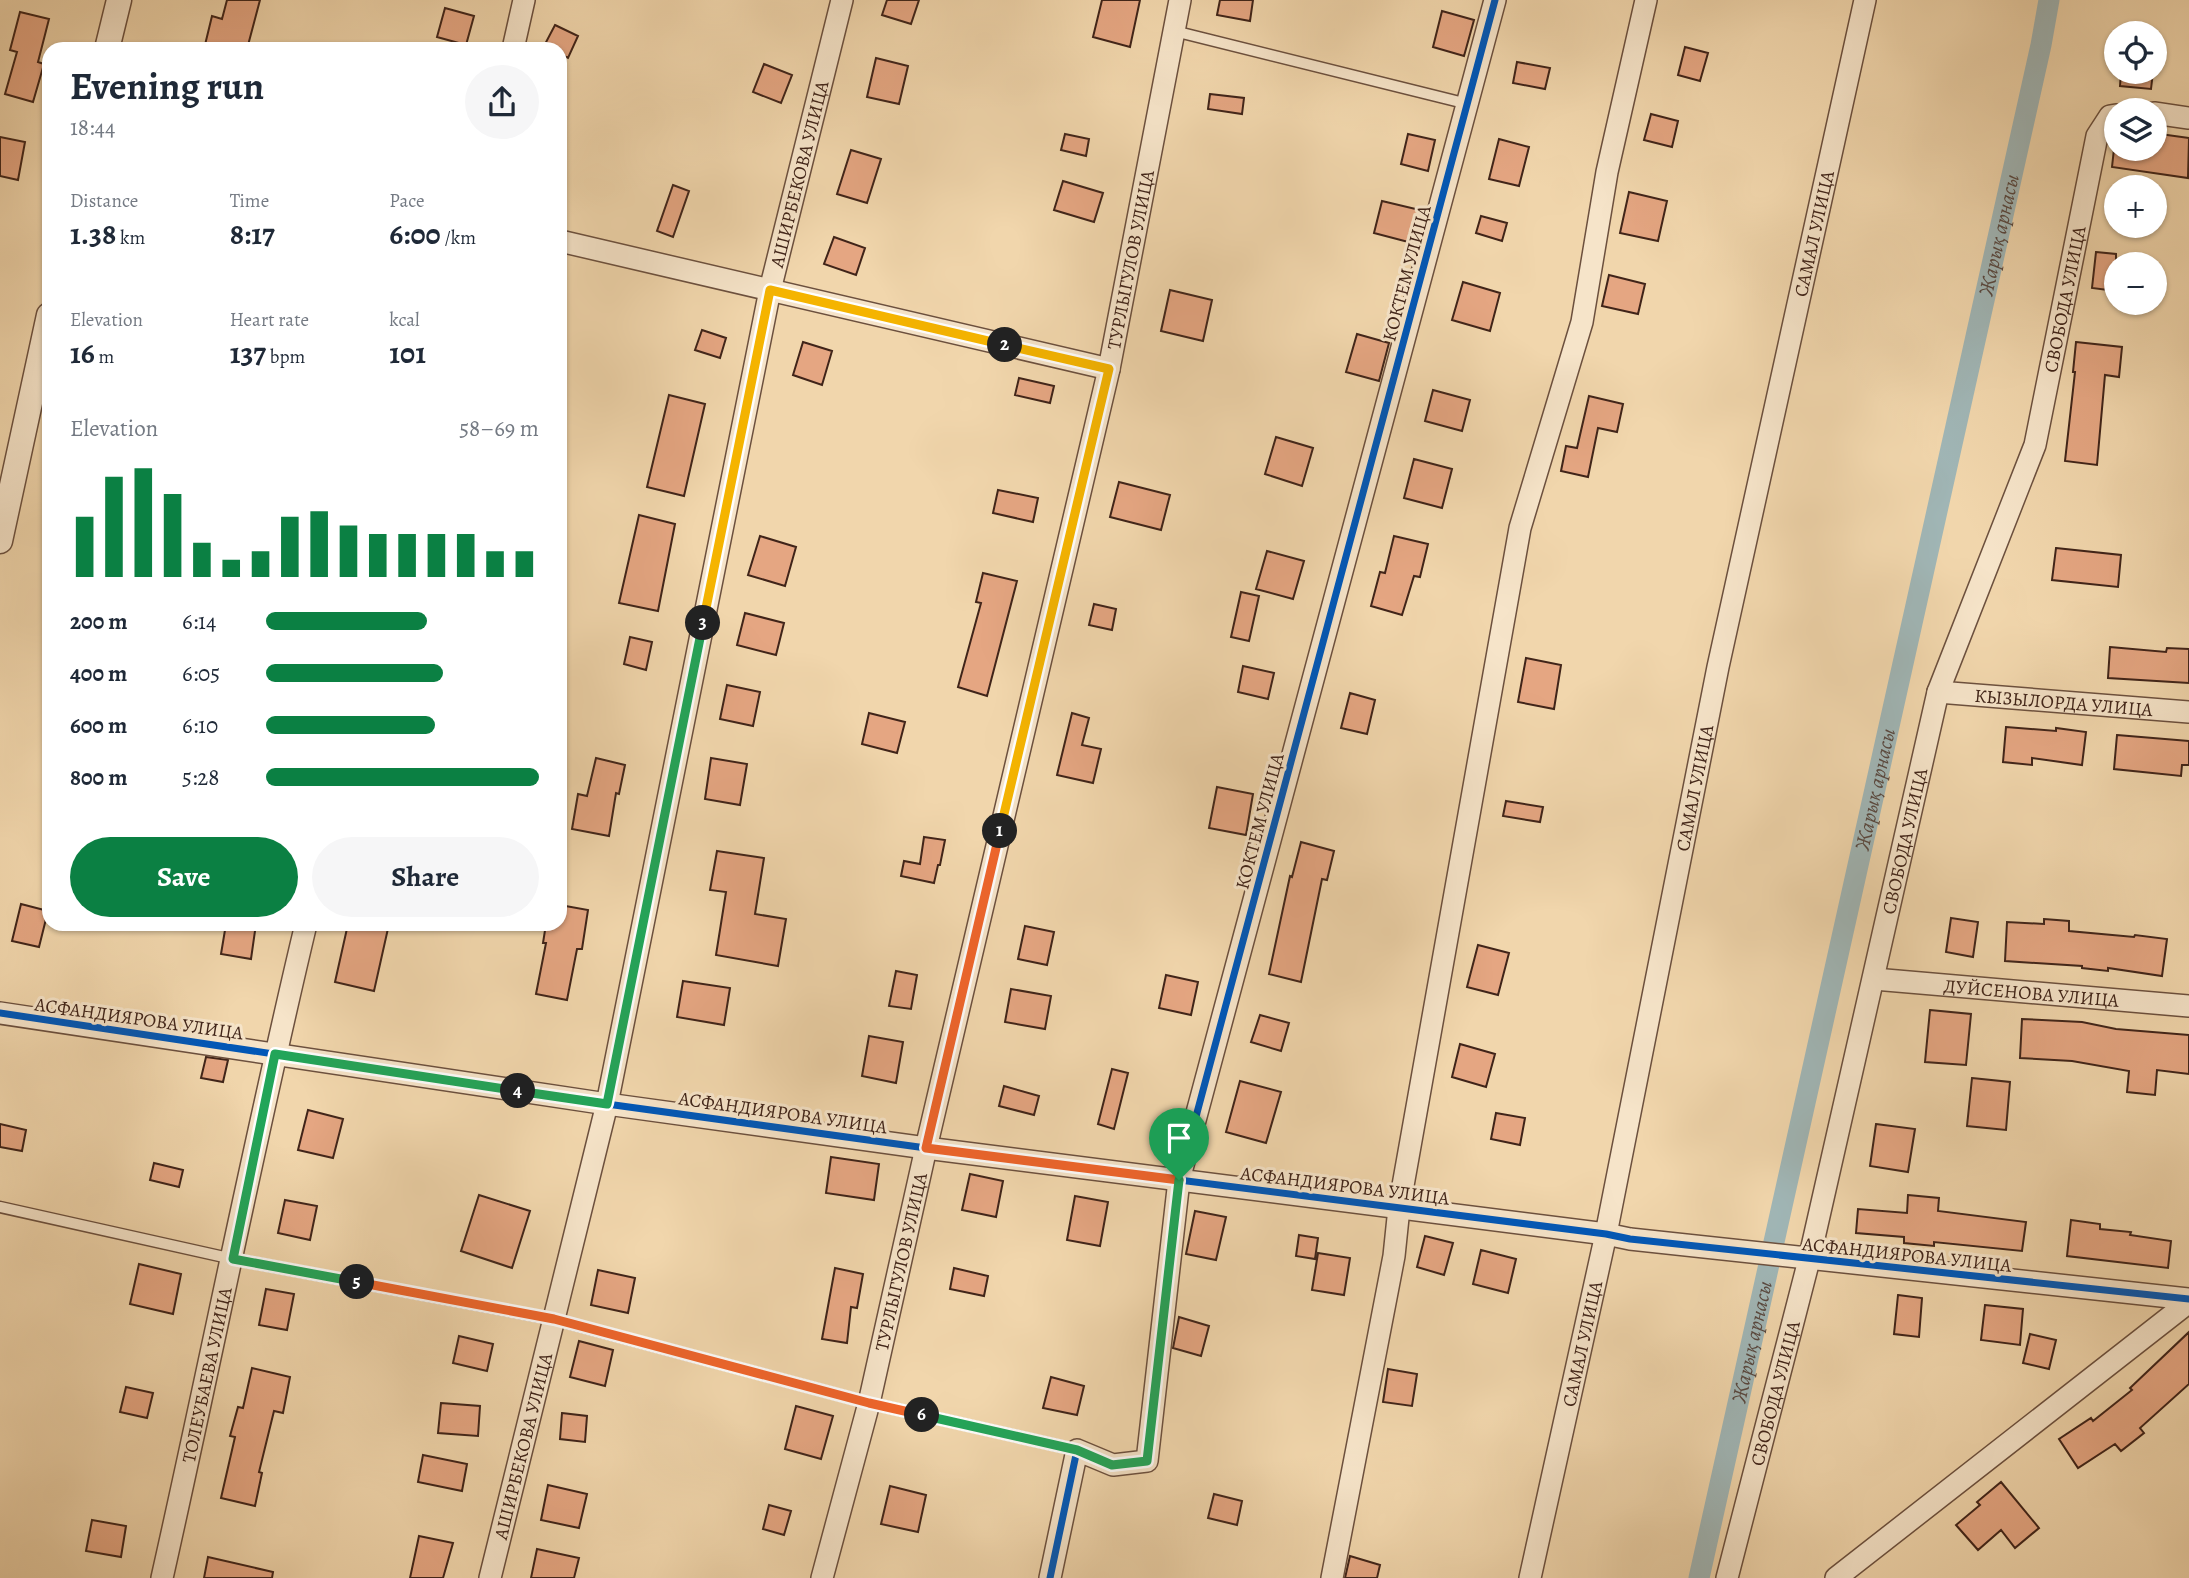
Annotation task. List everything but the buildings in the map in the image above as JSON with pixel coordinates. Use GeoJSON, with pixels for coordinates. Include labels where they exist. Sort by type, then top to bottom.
{"type":"FeatureCollection","features":[{"type":"Feature","properties":{"kind":"street"},"geometry":{"type":"LineString","coordinates":[[109,42],[118,0]]}},
{"type":"Feature","properties":{"kind":"street"},"geometry":{"type":"LineString","coordinates":[[515,42],[524,0]]}},
{"type":"Feature","properties":{"kind":"street","name":"АШИРБЕКОВА УЛИЦА"},"geometry":{"type":"LineString","coordinates":[[490,1578],[607,1104],[770,290],[842,0]]}},
{"type":"Feature","properties":{"kind":"street","name":"ТУРЛЫГУЛОВ УЛИЦА"},"geometry":{"type":"LineString","coordinates":[[822,1578],[869,1403],[926,1148],[1109,369],[1180,0]]}},
{"type":"Feature","properties":{"kind":"street","name":"КОКТЕМ УЛИЦА"},"geometry":{"type":"LineString","coordinates":[[1077,1450],[1112,1465],[1147,1461],[1179,1180],[1495,0]]}},
{"type":"Feature","properties":{"kind":"street"},"geometry":{"type":"LineString","coordinates":[[1332,1578],[1391,1270],[1399,1208],[1520,528],[1582,323],[1607,172],[1646,0]]}},
{"type":"Feature","properties":{"kind":"street","name":"САМАЛ УЛИЦА"},"geometry":{"type":"LineString","coordinates":[[1530,1578],[1606,1234],[1718,667],[1865,0]]}},
{"type":"Feature","properties":{"kind":"street"},"geometry":{"type":"LineString","coordinates":[[2167,115],[2189,118]]}},
{"type":"Feature","properties":{"kind":"street","name":"СВОБОДА УЛИЦА"},"geometry":{"type":"LineString","coordinates":[[1727,1578],[1809,1260],[1938,692],[2035,445],[2097,135],[2104,127]]}},
{"type":"Feature","properties":{"kind":"street"},"geometry":{"type":"LineString","coordinates":[[567,243],[1109,369]]}},
{"type":"Feature","properties":{"kind":"street"},"geometry":{"type":"LineString","coordinates":[[0,541],[42,347]]}},
{"type":"Feature","properties":{"kind":"street","name":"КЫЗЫЛОРДА УЛИЦА"},"geometry":{"type":"LineString","coordinates":[[1938,692],[2189,712]]}},
{"type":"Feature","properties":{"kind":"street","name":"ТОЛЕУБАЕВА УЛИЦА"},"geometry":{"type":"LineString","coordinates":[[162,1578],[233,1259],[275,1054],[304,931]]}},
{"type":"Feature","properties":{"kind":"street","name":"ДУЙСЕНОВА УЛИЦА"},"geometry":{"type":"LineString","coordinates":[[1874,979],[2189,1006]]}},
{"type":"Feature","properties":{"kind":"street","name":"АСФАНДИЯРОВА УЛИЦА"},"geometry":{"type":"LineString","coordinates":[[0,1013],[607,1104],[926,1148],[1630,1239],[2189,1300]]}},
{"type":"Feature","properties":{"kind":"street"},"geometry":{"type":"LineString","coordinates":[[1836,1578],[2189,1300]]}},
{"type":"Feature","properties":{"kind":"street"},"geometry":{"type":"LineString","coordinates":[[1051,1578],[1077,1450]]}},
{"type":"Feature","properties":{"kind":"lane"},"geometry":{"type":"LineString","coordinates":[[1174,31],[1468,104]]}},
{"type":"Feature","properties":{"kind":"lane"},"geometry":{"type":"LineString","coordinates":[[0,1207],[233,1259],[554,1319],[869,1403],[1077,1450]]}},
{"type":"Feature","properties":{"kind":"waterway","name":"Жарық арнасы"},"geometry":{"type":"LineString","coordinates":[[1699,1578],[2049,0]]}},
{"type":"Feature","properties":{"kind":"cycle path"},"geometry":{"type":"LineString","coordinates":[[1050,1578],[1077,1450],[1113,1465],[1147,1461],[1179,1180],[1495,0]]}},
{"type":"Feature","properties":{"kind":"cycle path"},"geometry":{"type":"LineString","coordinates":[[0,1013],[607,1104],[926,1148],[1630,1239],[2189,1299]]}},
{"type":"Feature","properties":{"kind":"route"},"geometry":{"type":"LineString","coordinates":[[770,290],[1109,369],[926,1148],[1179,1180],[1147,1461],[1112,1465],[1077,1450],[869,1403],[554,1319],[233,1259],[275,1054],[607,1104],[770,290]]}}]}
